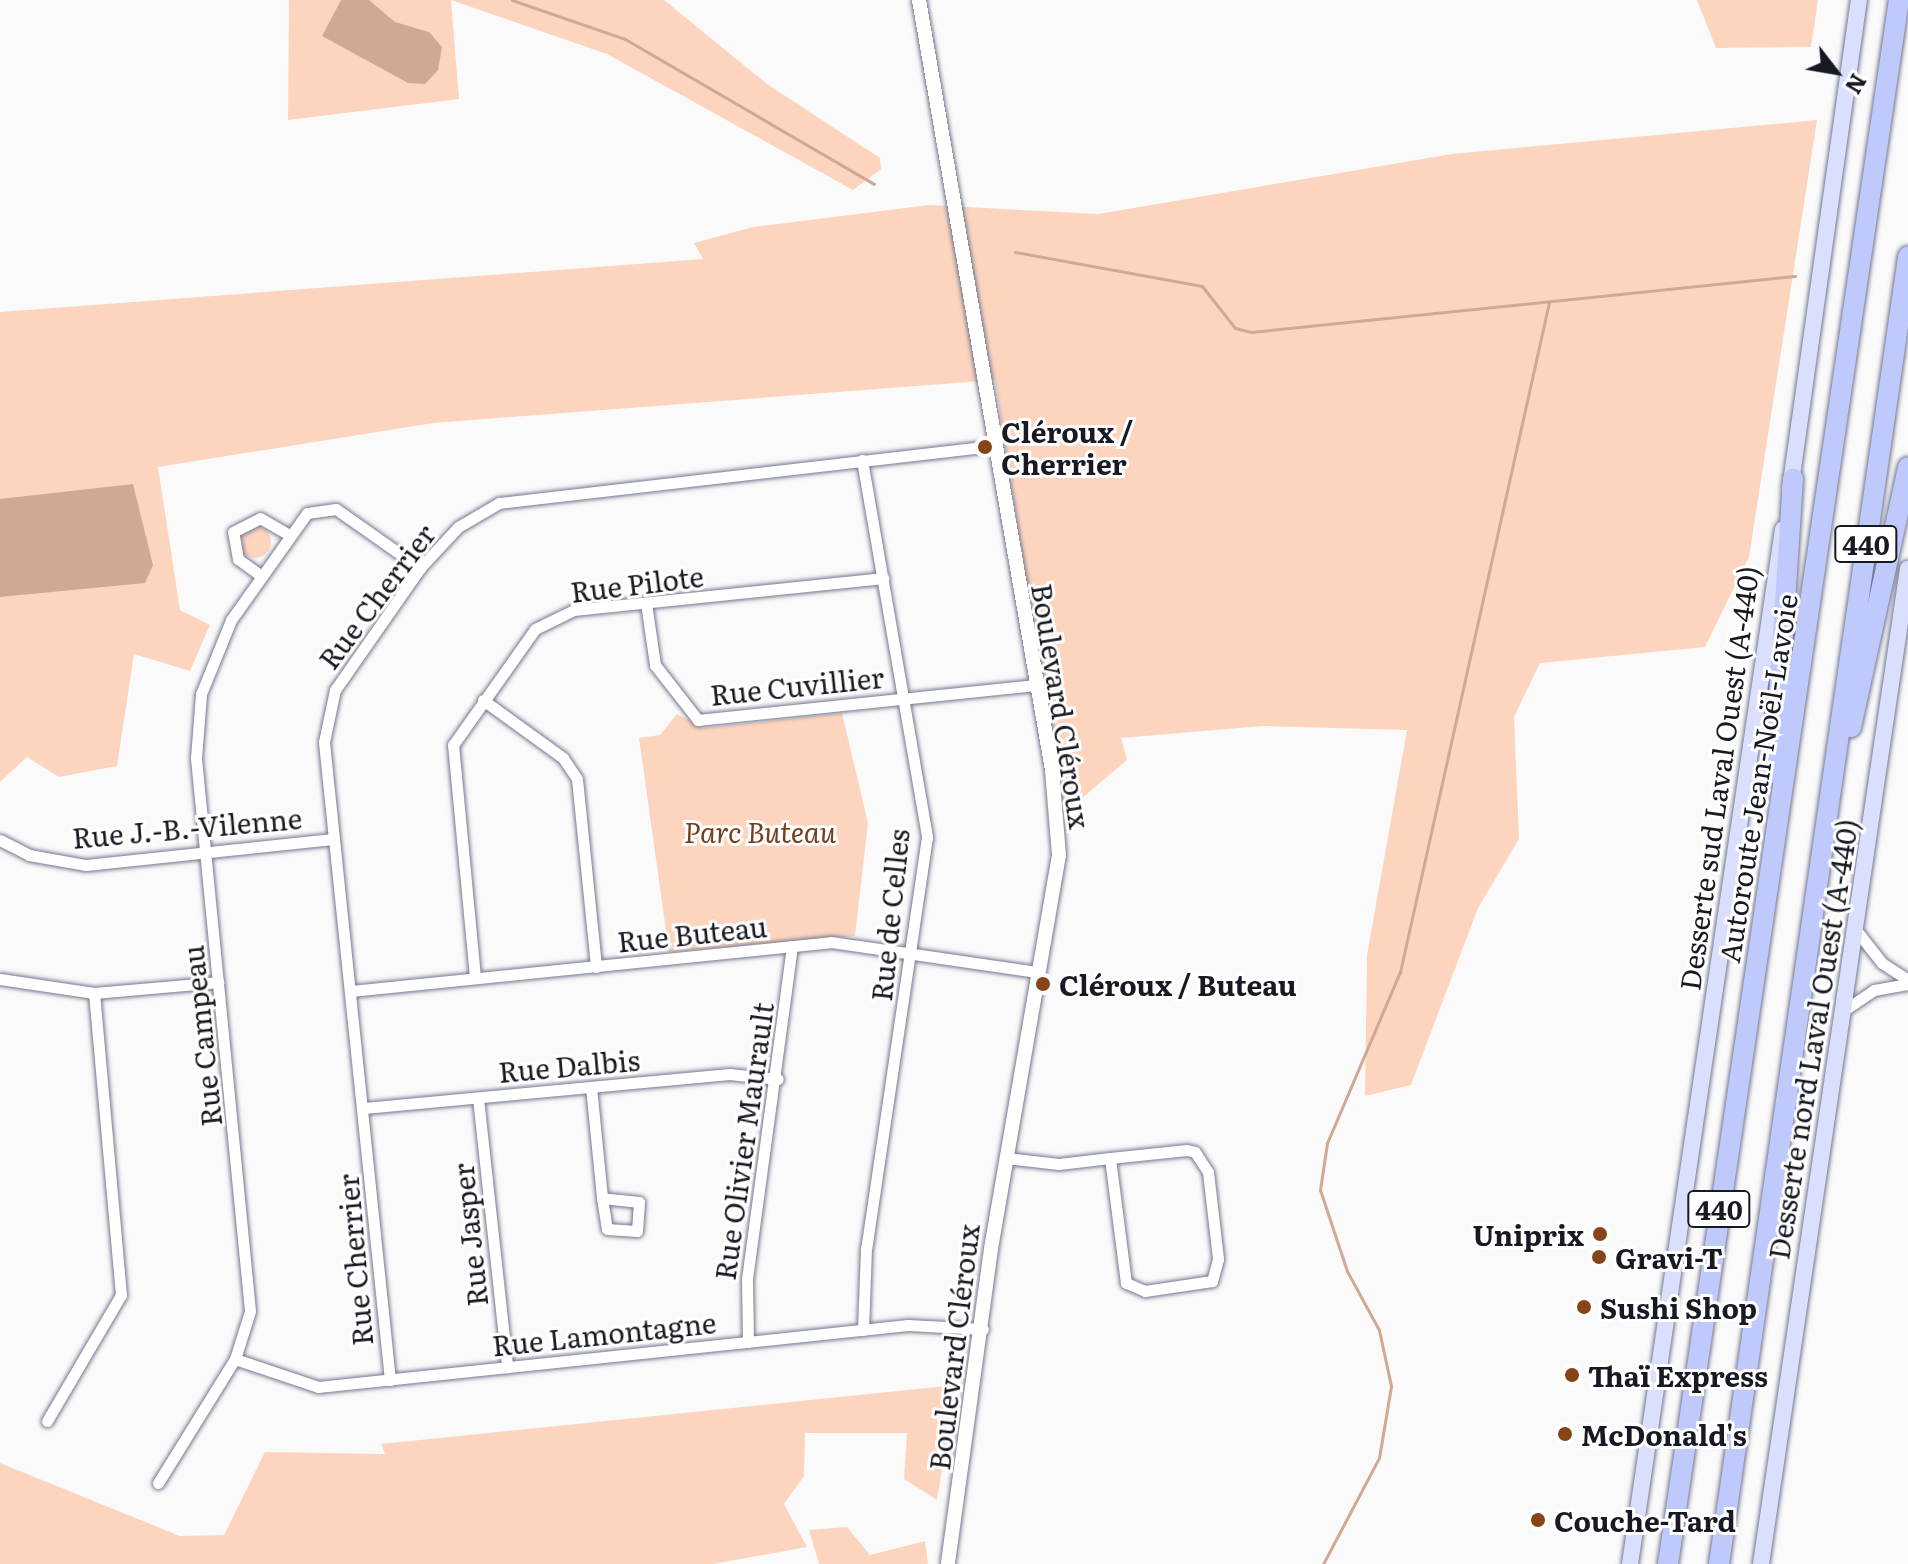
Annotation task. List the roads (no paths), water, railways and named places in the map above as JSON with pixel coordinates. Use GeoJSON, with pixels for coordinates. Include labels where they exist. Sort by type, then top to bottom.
{"type":"FeatureCollection","features":[{"type":"Feature","properties":{"kind":"highway"},"geometry":{"type":"LineString","coordinates":[[1884,92],[1889,0]]}},
{"type":"Feature","properties":{"kind":"highway","name":"Autoroute Jean-Noël-Lavoie"},"geometry":{"type":"LineString","coordinates":[[1668,1564],[1899,0]]}},
{"type":"Feature","properties":{"kind":"highway","name":"440"},"geometry":{"type":"LineString","coordinates":[[1719,1564],[1908,257]]}},
{"type":"Feature","properties":{"kind":"highway"},"geometry":{"type":"LineString","coordinates":[[1825,831],[1908,467]]}},
{"type":"Feature","properties":{"kind":"highway"},"geometry":{"type":"LineString","coordinates":[[1759,936],[1792,575],[1793,479]]}},
{"type":"Feature","properties":{"kind":"main road","name":"Desserte sud Laval Ouest (A-440)"},"geometry":{"type":"LineString","coordinates":[[1630,1564],[1793,479],[1859,0]]}},
{"type":"Feature","properties":{"kind":"main road","name":"Desserte nord Laval Ouest (A-440)"},"geometry":{"type":"LineString","coordinates":[[1761,1564],[1908,569]]}},
{"type":"Feature","properties":{"kind":"street","name":"Boulevard Cléroux"},"geometry":{"type":"LineString","coordinates":[[919,0],[1035,685],[1059,855],[1006,1158],[948,1564]]}},
{"type":"Feature","properties":{"kind":"street","name":"Rue Cherrier"},"geometry":{"type":"LineString","coordinates":[[390,1380],[364,1108],[333,839],[326,716],[335,690],[420,568],[458,527],[523,494],[993,446]]}},
{"type":"Feature","properties":{"kind":"street","name":"Rue de Celles"},"geometry":{"type":"LineString","coordinates":[[862,460],[927,837],[862,1273],[863,1330]]}},
{"type":"Feature","properties":{"kind":"street","name":"Rue Campeau"},"geometry":{"type":"LineString","coordinates":[[158,1483],[235,1359],[251,1285],[196,758],[201,694],[211,659],[260,575],[307,513],[336,509],[420,568]]}},
{"type":"Feature","properties":{"kind":"street"},"geometry":{"type":"LineString","coordinates":[[260,575],[238,559],[233,532],[260,518],[289,535]]}},
{"type":"Feature","properties":{"kind":"street","name":"Rue Pilote"},"geometry":{"type":"LineString","coordinates":[[475,977],[452,756],[483,700],[535,629],[574,610],[883,578]]}},
{"type":"Feature","properties":{"kind":"street","name":"Rue Cuvillier"},"geometry":{"type":"LineString","coordinates":[[646,603],[655,665],[691,718],[1035,685]]}},
{"type":"Feature","properties":{"kind":"street"},"geometry":{"type":"LineString","coordinates":[[483,700],[563,758],[577,779],[596,967]]}},
{"type":"Feature","properties":{"kind":"street","name":"Rue J.-B.-Vilenne"},"geometry":{"type":"LineString","coordinates":[[0,840],[29,855],[86,865],[333,839]]}},
{"type":"Feature","properties":{"kind":"street"},"geometry":{"type":"LineString","coordinates":[[1856,930],[1882,963],[1908,982]]}},
{"type":"Feature","properties":{"kind":"street","name":"Rue Buteau"},"geometry":{"type":"LineString","coordinates":[[351,991],[849,942],[1037,972]]}},
{"type":"Feature","properties":{"kind":"street","name":"Rue Olivier Maurault"},"geometry":{"type":"LineString","coordinates":[[748,1342],[747,1279],[778,1079],[792,946]]}},
{"type":"Feature","properties":{"kind":"street"},"geometry":{"type":"LineString","coordinates":[[0,979],[94,993],[219,982]]}},
{"type":"Feature","properties":{"kind":"street"},"geometry":{"type":"LineString","coordinates":[[1843,1011],[1866,994],[1908,982]]}},
{"type":"Feature","properties":{"kind":"street"},"geometry":{"type":"LineString","coordinates":[[47,1421],[121,1295],[94,993]]}},
{"type":"Feature","properties":{"kind":"street","name":"Rue Dalbis"},"geometry":{"type":"LineString","coordinates":[[364,1108],[729,1074],[778,1079]]}},
{"type":"Feature","properties":{"kind":"street"},"geometry":{"type":"LineString","coordinates":[[591,1087],[602,1198]]}},
{"type":"Feature","properties":{"kind":"street","name":"Rue Jasper"},"geometry":{"type":"LineString","coordinates":[[478,1098],[507,1367]]}},
{"type":"Feature","properties":{"kind":"street"},"geometry":{"type":"LineString","coordinates":[[1006,1158],[1046,1164],[1187,1150],[1206,1162],[1218,1259],[1212,1281],[1145,1291],[1126,1283],[1110,1158]]}},
{"type":"Feature","properties":{"kind":"street","name":"Rue Lamontagne"},"geometry":{"type":"LineString","coordinates":[[235,1359],[318,1387],[863,1330],[983,1329]]}},
{"type":"Feature","properties":{"kind":"waterway"},"geometry":{"type":"LineString","coordinates":[[512,0],[625,39],[874,184]]}},
{"type":"Feature","properties":{"kind":"waterway"},"geometry":{"type":"LineString","coordinates":[[1015,252],[1202,286],[1235,328],[1251,332],[1795,276]]}},
{"type":"Feature","properties":{"kind":"waterway"},"geometry":{"type":"LineString","coordinates":[[1323,1564],[1379,1458],[1391,1386],[1379,1330],[1347,1271],[1320,1190],[1327,1143],[1400,972],[1549,302]]}},
{"type":"Feature","properties":{"kind":"place","name":"Cléroux / Cherrier"},"geometry":{"type":"Point","coordinates":[985,447]}},
{"type":"Feature","properties":{"kind":"place","name":"Cléroux / Buteau"},"geometry":{"type":"Point","coordinates":[1043,984]}},
{"type":"Feature","properties":{"kind":"place","name":"Uniprix"},"geometry":{"type":"Point","coordinates":[1600,1234]}},
{"type":"Feature","properties":{"kind":"place","name":"Gravi-T"},"geometry":{"type":"Point","coordinates":[1599,1257]}},
{"type":"Feature","properties":{"kind":"place","name":"Sushi Shop"},"geometry":{"type":"Point","coordinates":[1584,1307]}},
{"type":"Feature","properties":{"kind":"place","name":"Thaï Express"},"geometry":{"type":"Point","coordinates":[1572,1375]}},
{"type":"Feature","properties":{"kind":"place","name":"McDonald's"},"geometry":{"type":"Point","coordinates":[1565,1434]}},
{"type":"Feature","properties":{"kind":"place","name":"Couche-Tard"},"geometry":{"type":"Point","coordinates":[1538,1520]}},
{"type":"Feature","properties":{"kind":"park label","name":"Parc Buteau"},"geometry":{"type":"Point","coordinates":[760,831]}}]}
